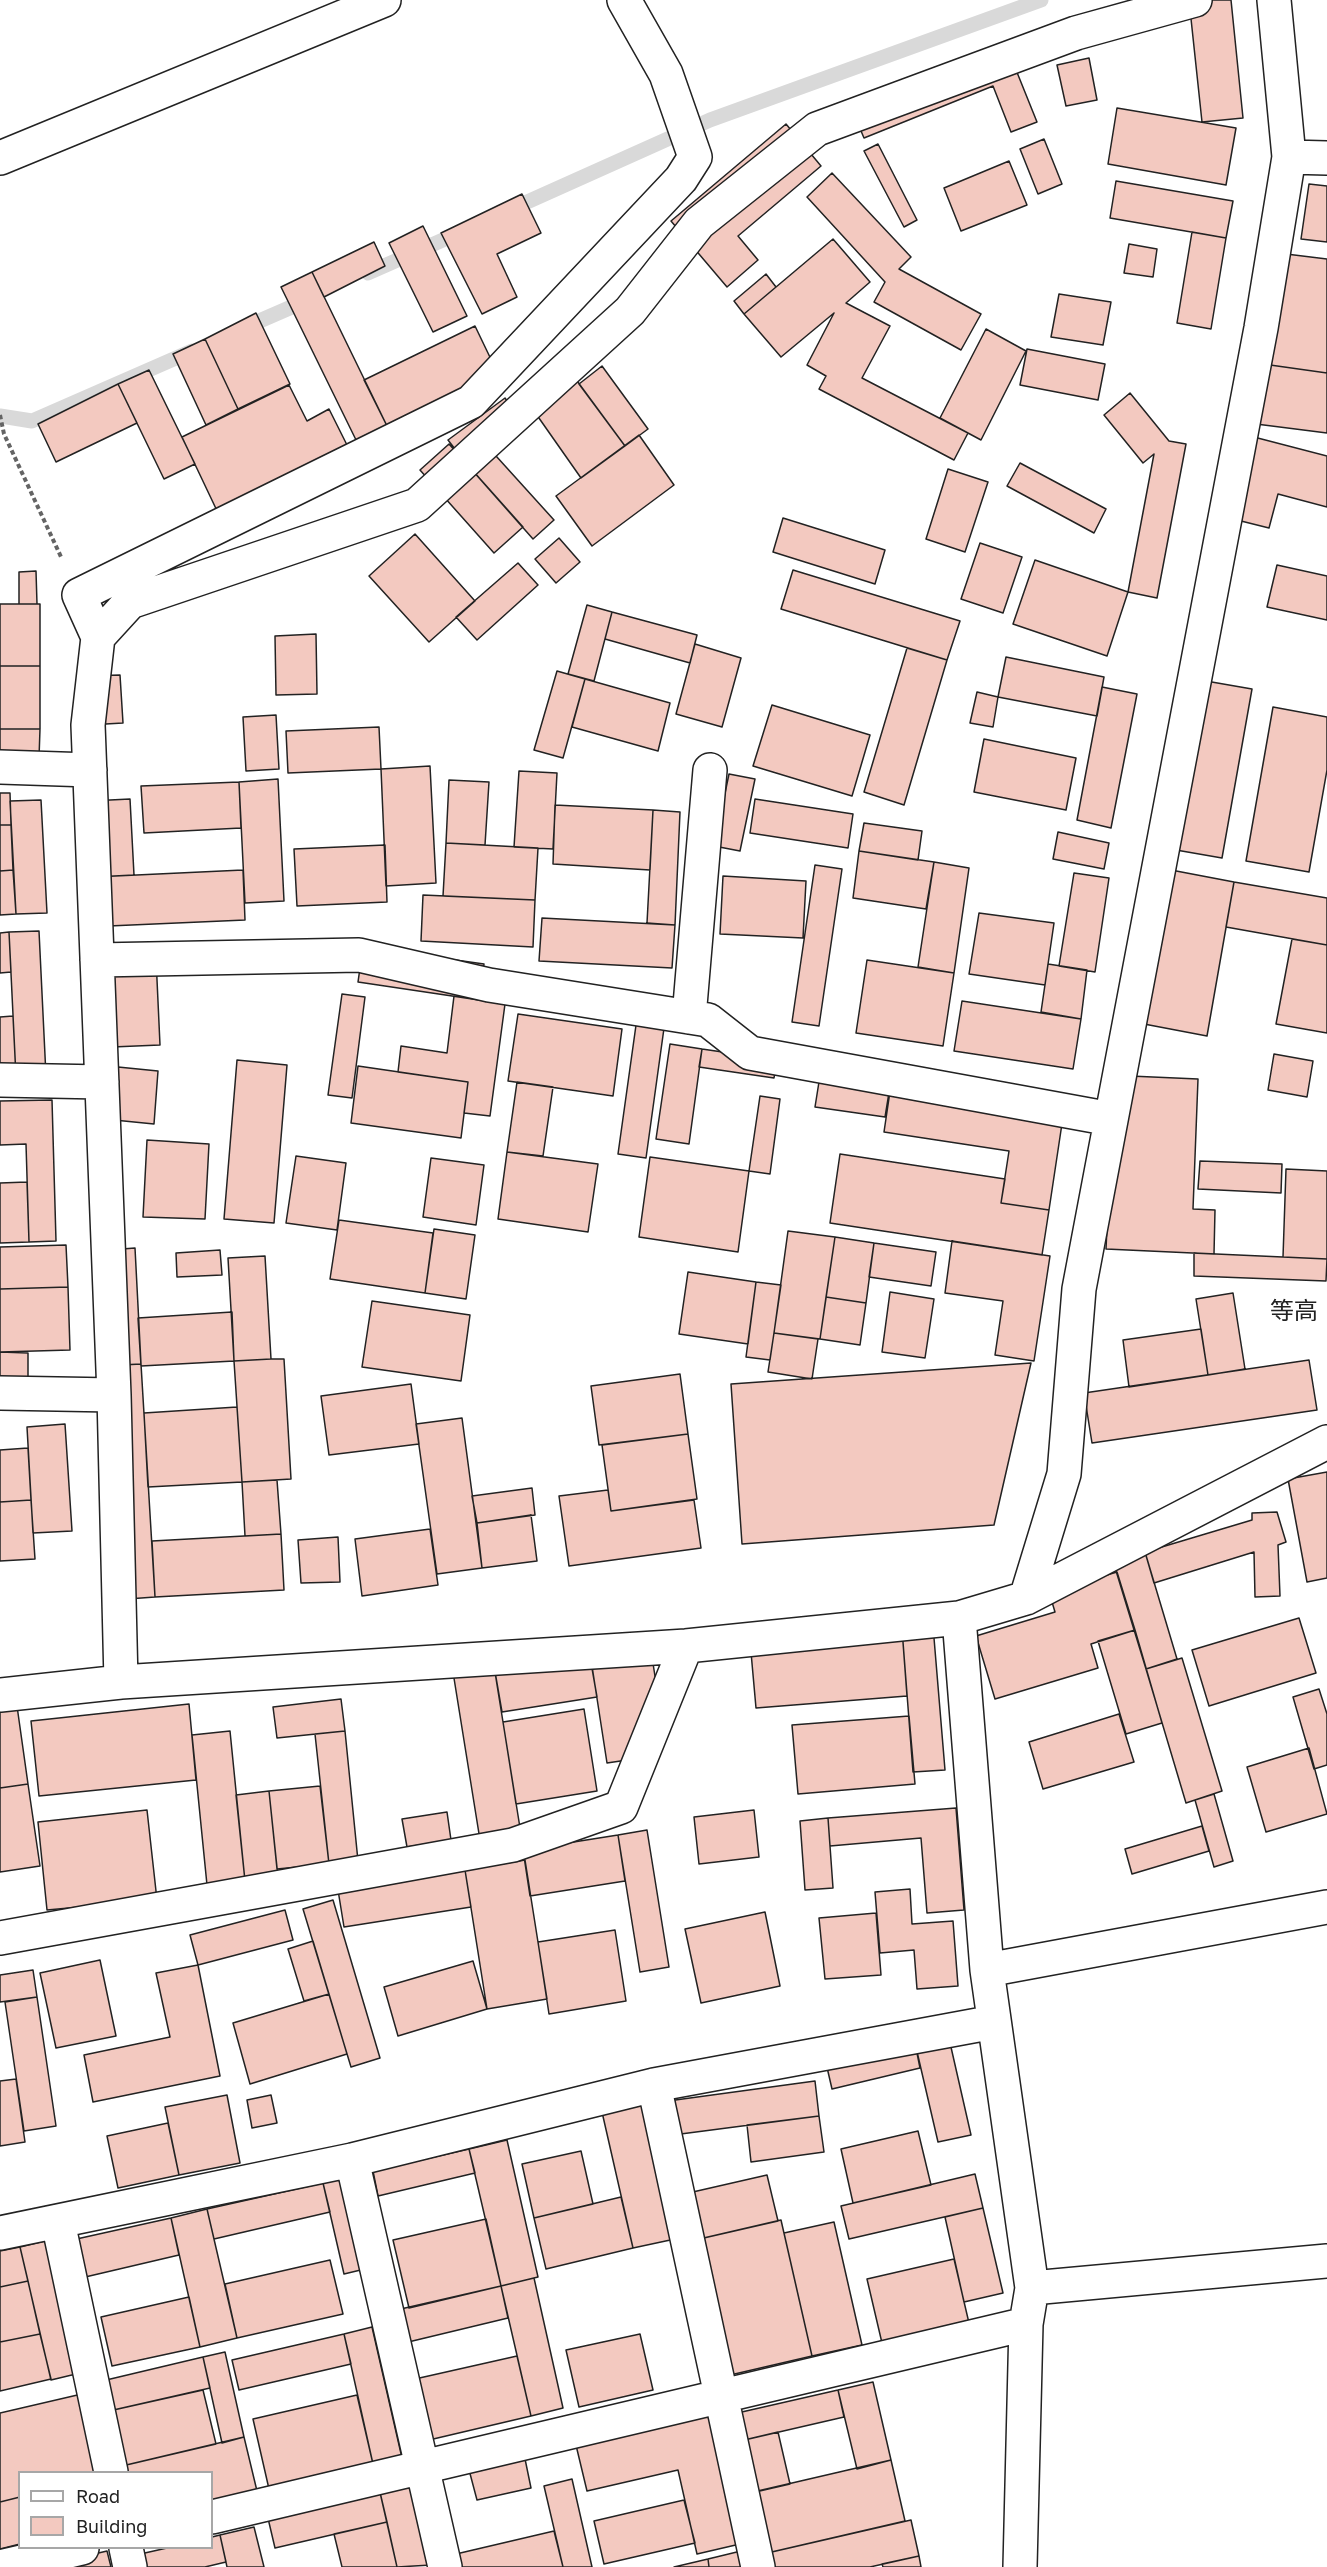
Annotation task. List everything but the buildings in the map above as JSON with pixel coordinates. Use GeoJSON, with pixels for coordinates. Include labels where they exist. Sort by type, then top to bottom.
{"type":"FeatureCollection","features":[{"type":"Feature","properties":{"kind":"street"},"geometry":{"type":"LineString","coordinates":[[0,158],[384,0]]}},
{"type":"Feature","properties":{"kind":"street"},"geometry":{"type":"LineString","coordinates":[[121,1682],[114,1395],[88,725],[98,637],[79,595],[471,402],[681,179],[695,158],[666,74],[624,0]]}},
{"type":"Feature","properties":{"kind":"street"},"geometry":{"type":"LineString","coordinates":[[98,637],[130,602],[417,505],[630,311],[699,223],[818,129],[1076,33],[1194,0]]}},
{"type":"Feature","properties":{"kind":"street"},"geometry":{"type":"LineString","coordinates":[[1026,1598],[1064,1474],[1079,1289],[1259,340],[1289,157],[1274,0]]}},
{"type":"Feature","properties":{"kind":"street"},"geometry":{"type":"LineString","coordinates":[[1289,157],[1327,158]]}},
{"type":"Feature","properties":{"kind":"street"},"geometry":{"type":"LineString","coordinates":[[0,767],[90,770]]}},
{"type":"Feature","properties":{"kind":"street"},"geometry":{"type":"LineString","coordinates":[[689,1017],[710,770]]}},
{"type":"Feature","properties":{"kind":"street"},"geometry":{"type":"LineString","coordinates":[[97,960],[359,955],[489,985],[708,1020],[750,1053],[1111,1119]]}},
{"type":"Feature","properties":{"kind":"street"},"geometry":{"type":"LineString","coordinates":[[0,1080],[102,1082]]}},
{"type":"Feature","properties":{"kind":"street"},"geometry":{"type":"LineString","coordinates":[[0,1393],[114,1395]]}},
{"type":"Feature","properties":{"kind":"street"},"geometry":{"type":"LineString","coordinates":[[0,1695],[121,1682],[686,1646],[959,1618],[1026,1598],[1327,1442]]}},
{"type":"Feature","properties":{"kind":"street"},"geometry":{"type":"LineString","coordinates":[[959,1618],[987,1970],[1032,2289],[1026,2324],[1020,2567]]}},
{"type":"Feature","properties":{"kind":"street"},"geometry":{"type":"LineString","coordinates":[[0,1938],[513,1845],[621,1807],[686,1646]]}},
{"type":"Feature","properties":{"kind":"street"},"geometry":{"type":"LineString","coordinates":[[987,1970],[1327,1907]]}},
{"type":"Feature","properties":{"kind":"street"},"geometry":{"type":"LineString","coordinates":[[0,2233],[352,2160],[654,2085],[994,2022]]}},
{"type":"Feature","properties":{"kind":"street"},"geometry":{"type":"LineString","coordinates":[[654,2085],[758,2567]]}},
{"type":"Feature","properties":{"kind":"street"},"geometry":{"type":"LineString","coordinates":[[352,2160],[446,2567]]}},
{"type":"Feature","properties":{"kind":"street"},"geometry":{"type":"LineString","coordinates":[[58,2222],[111,2471]]}},
{"type":"Feature","properties":{"kind":"street"},"geometry":{"type":"LineString","coordinates":[[1032,2289],[1327,2261]]}},
{"type":"Feature","properties":{"kind":"street"},"geometry":{"type":"LineString","coordinates":[[213,2517],[1026,2324]]}},
{"type":"Feature","properties":{"kind":"street"},"geometry":{"type":"LineString","coordinates":[[0,2567],[74,2549]]}},
{"type":"Feature","properties":{"kind":"street"},"geometry":{"type":"LineString","coordinates":[[126,2549],[130,2567]]}},
{"type":"Feature","properties":{"kind":"path"},"geometry":{"type":"LineString","coordinates":[[0,415],[4,434],[79,595]]}},
{"type":"Feature","properties":{"kind":"waterway"},"geometry":{"type":"LineString","coordinates":[[507,211],[710,120],[1041,0]]}},
{"type":"Feature","properties":{"kind":"waterway"},"geometry":{"type":"LineString","coordinates":[[368,273],[461,232]]}},
{"type":"Feature","properties":{"kind":"waterway"},"geometry":{"type":"LineString","coordinates":[[241,329],[310,299]]}},
{"type":"Feature","properties":{"kind":"waterway"},"geometry":{"type":"LineString","coordinates":[[0,416],[32,421],[192,351]]}},
{"type":"Feature","properties":{"kind":"district","name":"等高"},"geometry":{"type":"Point","coordinates":[1294,1311]}}]}
